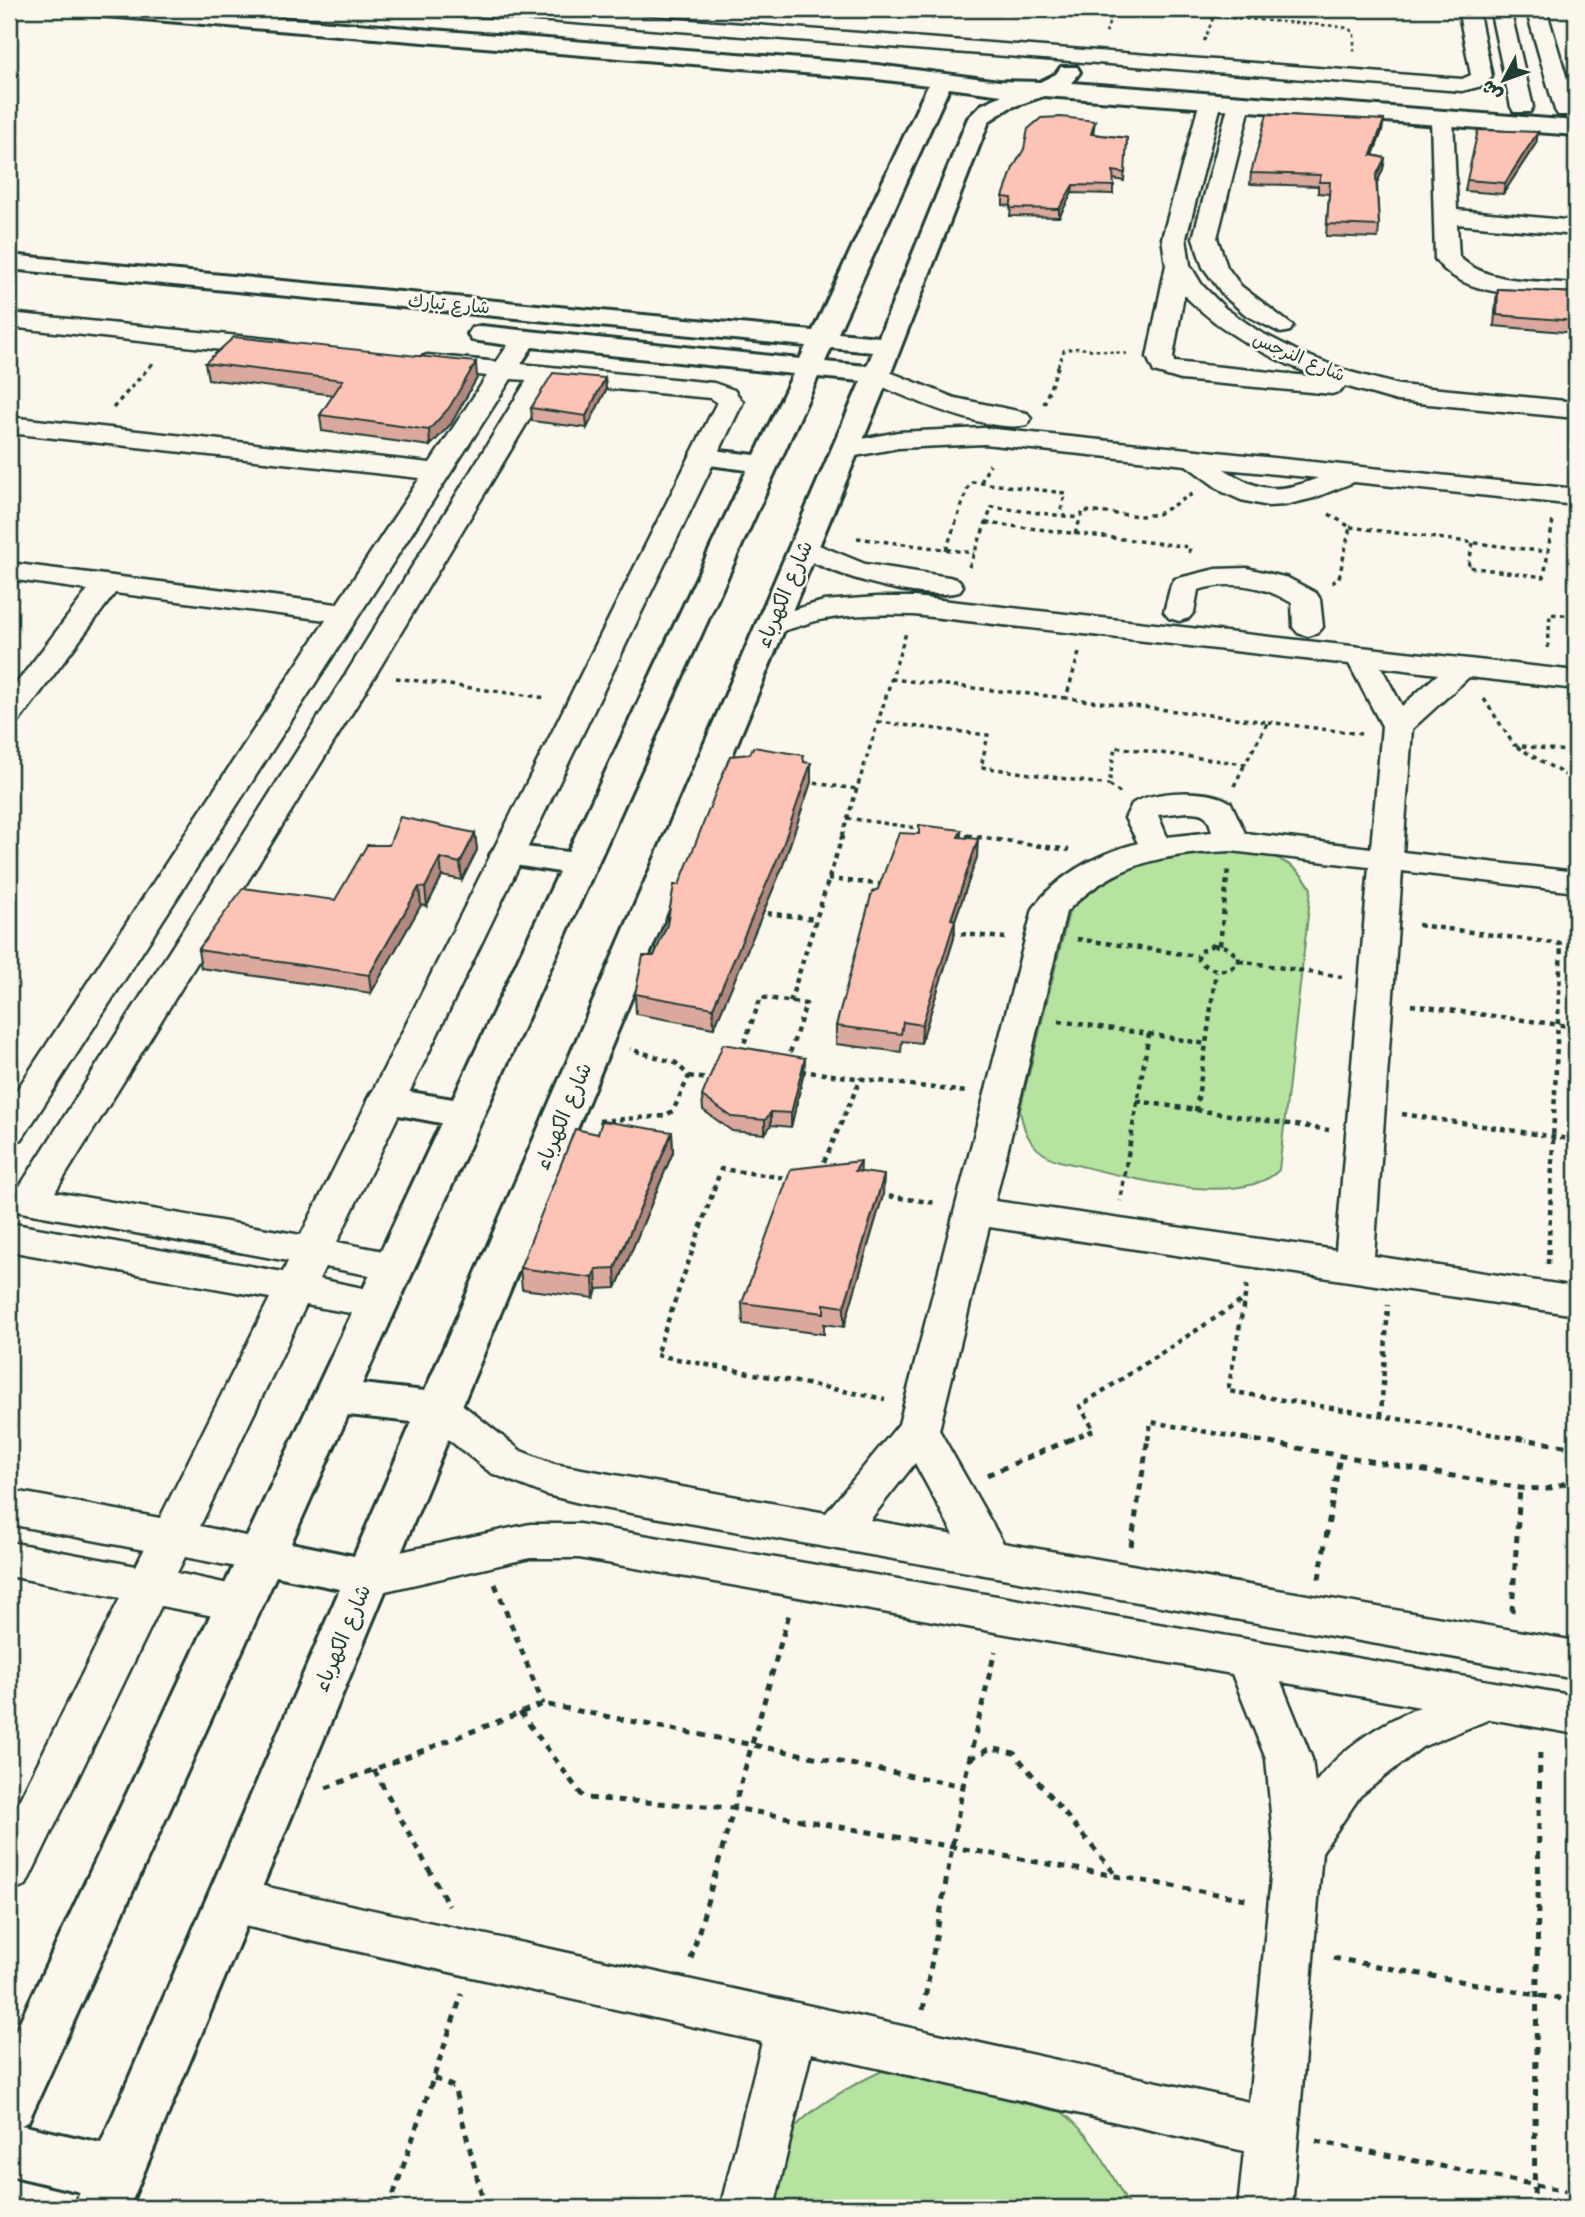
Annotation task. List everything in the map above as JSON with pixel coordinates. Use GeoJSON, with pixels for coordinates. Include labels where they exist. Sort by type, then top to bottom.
{"type":"FeatureCollection","features":[{"type":"Feature","properties":{"kind":"street"},"geometry":{"type":"LineString","coordinates":[[93,9],[877,72],[917,94],[1069,73],[1294,81],[1353,78],[1445,85],[1475,82],[1482,77],[1468,9]]}},
{"type":"Feature","properties":{"kind":"street"},"geometry":{"type":"LineString","coordinates":[[281,9],[1069,73],[1294,81],[1522,107],[1573,116]]}},
{"type":"Feature","properties":{"kind":"street"},"geometry":{"type":"LineString","coordinates":[[470,9],[579,13],[1069,73],[1240,103],[1442,118],[1573,116]]}},
{"type":"Feature","properties":{"kind":"street"},"geometry":{"type":"LineString","coordinates":[[1500,9],[1522,107]]}},
{"type":"Feature","properties":{"kind":"street"},"geometry":{"type":"LineString","coordinates":[[1536,9],[1573,116]]}},
{"type":"Feature","properties":{"kind":"street"},"geometry":{"type":"LineString","coordinates":[[9,2105],[935,93],[963,69],[986,66]]}},
{"type":"Feature","properties":{"kind":"street","name":"شارع الكهرباء"},"geometry":{"type":"LineString","coordinates":[[109,2191],[883,361],[979,118],[1003,100],[1069,73]]}},
{"type":"Feature","properties":{"kind":"street"},"geometry":{"type":"LineString","coordinates":[[1211,100],[1174,239],[1178,265],[1160,357],[1163,367],[1181,372],[1397,393]]}},
{"type":"Feature","properties":{"kind":"street","name":"شارع النرجس"},"geometry":{"type":"LineString","coordinates":[[1240,103],[1205,239],[1209,260],[1223,282],[1245,303],[1276,324],[1315,343],[1360,360],[1465,383],[1576,393]]}},
{"type":"Feature","properties":{"kind":"street"},"geometry":{"type":"LineString","coordinates":[[1442,118],[1447,259],[1453,267],[1465,274],[1499,283],[1576,291]]}},
{"type":"Feature","properties":{"kind":"street"},"geometry":{"type":"LineString","coordinates":[[1445,216],[1576,228]]}},
{"type":"Feature","properties":{"kind":"street","name":"شارع تبارك"},"geometry":{"type":"LineString","coordinates":[[9,262],[883,361]]}},
{"type":"Feature","properties":{"kind":"street","name":"شارع النرجس"},"geometry":{"type":"LineString","coordinates":[[1178,265],[1192,289],[1216,313],[1249,337],[1292,358],[1341,377],[1397,393],[1576,410]]}},
{"type":"Feature","properties":{"kind":"street"},"geometry":{"type":"LineString","coordinates":[[9,320],[312,352]]}},
{"type":"Feature","properties":{"kind":"street","name":"شارع تبارك"},"geometry":{"type":"LineString","coordinates":[[457,332],[815,354]]}},
{"type":"Feature","properties":{"kind":"street"},"geometry":{"type":"LineString","coordinates":[[9,1130],[525,338]]}},
{"type":"Feature","properties":{"kind":"street"},"geometry":{"type":"LineString","coordinates":[[9,1870],[730,402],[720,393],[395,360]]}},
{"type":"Feature","properties":{"kind":"street"},"geometry":{"type":"LineString","coordinates":[[883,361],[919,394],[994,417],[1576,475]]}},
{"type":"Feature","properties":{"kind":"street"},"geometry":{"type":"LineString","coordinates":[[395,1266],[20,1199],[258,835],[544,374]]}},
{"type":"Feature","properties":{"kind":"street"},"geometry":{"type":"LineString","coordinates":[[9,425],[432,481]]}},
{"type":"Feature","properties":{"kind":"street"},"geometry":{"type":"LineString","coordinates":[[845,450],[917,438],[984,436],[1566,496]]}},
{"type":"Feature","properties":{"kind":"street"},"geometry":{"type":"LineString","coordinates":[[9,444],[432,481]]}},
{"type":"Feature","properties":{"kind":"street"},"geometry":{"type":"LineString","coordinates":[[704,457],[764,464]]}},
{"type":"Feature","properties":{"kind":"street"},"geometry":{"type":"LineString","coordinates":[[1193,457],[1217,478],[1238,491],[1252,495],[1298,496],[1352,474]]}},
{"type":"Feature","properties":{"kind":"street"},"geometry":{"type":"LineString","coordinates":[[804,547],[822,559],[894,579],[1179,612],[1307,613],[1562,654]]}},
{"type":"Feature","properties":{"kind":"street"},"geometry":{"type":"LineString","coordinates":[[9,571],[345,614]]}},
{"type":"Feature","properties":{"kind":"street"},"geometry":{"type":"LineString","coordinates":[[1179,612],[1185,585],[1219,576],[1239,576],[1277,583],[1307,613]]}},
{"type":"Feature","properties":{"kind":"street"},"geometry":{"type":"LineString","coordinates":[[9,713],[108,583]]}},
{"type":"Feature","properties":{"kind":"street"},"geometry":{"type":"LineString","coordinates":[[771,625],[799,613],[836,606],[914,606],[1576,680]]}},
{"type":"Feature","properties":{"kind":"street"},"geometry":{"type":"LineString","coordinates":[[1360,656],[1397,732],[1366,1122],[1372,1270]]}},
{"type":"Feature","properties":{"kind":"street"},"geometry":{"type":"LineString","coordinates":[[1397,732],[1463,667]]}},
{"type":"Feature","properties":{"kind":"street"},"geometry":{"type":"LineString","coordinates":[[1156,847],[1141,818],[1143,811],[1150,806],[1204,802],[1215,805],[1221,811],[1231,841]]}},
{"type":"Feature","properties":{"kind":"street"},"geometry":{"type":"LineString","coordinates":[[206,828],[258,835]]}},
{"type":"Feature","properties":{"kind":"street"},"geometry":{"type":"LineString","coordinates":[[835,1531],[921,1418],[1050,909],[1068,889],[1093,871],[1122,857],[1156,847],[1231,841],[1575,882]]}},
{"type":"Feature","properties":{"kind":"street"},"geometry":{"type":"LineString","coordinates":[[507,855],[580,864]]}},
{"type":"Feature","properties":{"kind":"street"},"geometry":{"type":"LineString","coordinates":[[386,1101],[465,1114]]}},
{"type":"Feature","properties":{"kind":"street"},"geometry":{"type":"LineString","coordinates":[[974,1210],[1561,1298]]}},
{"type":"Feature","properties":{"kind":"street"},"geometry":{"type":"LineString","coordinates":[[9,1237],[378,1304]]}},
{"type":"Feature","properties":{"kind":"street"},"geometry":{"type":"LineString","coordinates":[[335,1397],[439,1409],[506,1462],[547,1479],[592,1489],[1576,1660]]}},
{"type":"Feature","properties":{"kind":"street"},"geometry":{"type":"LineString","coordinates":[[921,1418],[951,1490],[989,1558]]}},
{"type":"Feature","properties":{"kind":"street"},"geometry":{"type":"LineString","coordinates":[[9,1507],[368,1577],[530,1541],[579,1541],[1558,1713]]}},
{"type":"Feature","properties":{"kind":"street"},"geometry":{"type":"LineString","coordinates":[[9,1559],[240,1604]]}},
{"type":"Feature","properties":{"kind":"street"},"geometry":{"type":"LineString","coordinates":[[1249,1659],[1289,1759],[1298,1847],[1265,2208]]}},
{"type":"Feature","properties":{"kind":"street"},"geometry":{"type":"LineString","coordinates":[[1298,1847],[1343,1782],[1406,1733],[1485,1701]]}},
{"type":"Feature","properties":{"kind":"street"},"geometry":{"type":"LineString","coordinates":[[231,1901],[1271,2132]]}},
{"type":"Feature","properties":{"kind":"street"},"geometry":{"type":"LineString","coordinates":[[747,2208],[792,2025]]}},
{"type":"Feature","properties":{"kind":"street"},"geometry":{"type":"LineString","coordinates":[[9,2149],[109,2191]]}},
{"type":"Feature","properties":{"kind":"path"},"geometry":{"type":"LineString","coordinates":[[1034,9],[1112,14]]}},
{"type":"Feature","properties":{"kind":"path"},"geometry":{"type":"LineString","coordinates":[[1223,17],[1224,9]]}},
{"type":"Feature","properties":{"kind":"path"},"geometry":{"type":"LineString","coordinates":[[1069,73],[1112,14],[1119,10],[1348,28],[1354,33],[1353,78]]}},
{"type":"Feature","properties":{"kind":"path"},"geometry":{"type":"LineString","coordinates":[[90,434],[175,338]]}},
{"type":"Feature","properties":{"kind":"path"},"geometry":{"type":"LineString","coordinates":[[1038,421],[1064,350],[1078,348],[1160,357]]}},
{"type":"Feature","properties":{"kind":"path"},"geometry":{"type":"LineString","coordinates":[[1075,534],[1083,511],[1142,516],[1158,514],[1217,478]]}},
{"type":"Feature","properties":{"kind":"path"},"geometry":{"type":"LineString","coordinates":[[946,550],[969,485],[973,482],[1065,493],[1060,515]]}},
{"type":"Feature","properties":{"kind":"path"},"geometry":{"type":"LineString","coordinates":[[1298,496],[1350,527],[1547,552]]}},
{"type":"Feature","properties":{"kind":"path"},"geometry":{"type":"LineString","coordinates":[[1473,543],[1468,567],[1544,577],[1547,552],[1566,496]]}},
{"type":"Feature","properties":{"kind":"path"},"geometry":{"type":"LineString","coordinates":[[961,588],[992,507],[1080,518]]}},
{"type":"Feature","properties":{"kind":"path"},"geometry":{"type":"LineString","coordinates":[[986,523],[1190,547]]}},
{"type":"Feature","properties":{"kind":"path"},"geometry":{"type":"LineString","coordinates":[[1307,613],[1339,578],[1350,527]]}},
{"type":"Feature","properties":{"kind":"path"},"geometry":{"type":"LineString","coordinates":[[854,537],[974,553]]}},
{"type":"Feature","properties":{"kind":"path"},"geometry":{"type":"LineString","coordinates":[[790,1002],[914,606]]}},
{"type":"Feature","properties":{"kind":"path"},"geometry":{"type":"LineString","coordinates":[[1562,654],[1550,614],[1576,616]]}},
{"type":"Feature","properties":{"kind":"path"},"geometry":{"type":"LineString","coordinates":[[1066,698],[1087,625]]}},
{"type":"Feature","properties":{"kind":"path"},"geometry":{"type":"LineString","coordinates":[[1463,667],[1514,745],[1573,780],[1575,882]]}},
{"type":"Feature","properties":{"kind":"path"},"geometry":{"type":"LineString","coordinates":[[360,674],[582,703]]}},
{"type":"Feature","properties":{"kind":"path"},"geometry":{"type":"LineString","coordinates":[[891,679],[1268,722],[1397,732]]}},
{"type":"Feature","properties":{"kind":"path"},"geometry":{"type":"LineString","coordinates":[[878,722],[988,735],[981,767],[1109,785],[1143,811]]}},
{"type":"Feature","properties":{"kind":"path"},"geometry":{"type":"LineString","coordinates":[[1109,785],[1115,747],[1245,765],[1268,722]]}},
{"type":"Feature","properties":{"kind":"path"},"geometry":{"type":"LineString","coordinates":[[1514,745],[1576,752]]}},
{"type":"Feature","properties":{"kind":"path"},"geometry":{"type":"LineString","coordinates":[[804,781],[857,789]]}},
{"type":"Feature","properties":{"kind":"path"},"geometry":{"type":"LineString","coordinates":[[847,818],[930,830]]}},
{"type":"Feature","properties":{"kind":"path"},"geometry":{"type":"LineString","coordinates":[[943,832],[1122,857]]}},
{"type":"Feature","properties":{"kind":"path"},"geometry":{"type":"LineString","coordinates":[[1220,945],[1231,841]]}},
{"type":"Feature","properties":{"kind":"path"},"geometry":{"type":"LineString","coordinates":[[828,879],[878,884],[885,887],[886,892]]}},
{"type":"Feature","properties":{"kind":"path"},"geometry":{"type":"LineString","coordinates":[[749,911],[816,919]]}},
{"type":"Feature","properties":{"kind":"path"},"geometry":{"type":"LineString","coordinates":[[1382,921],[1576,946]]}},
{"type":"Feature","properties":{"kind":"path"},"geometry":{"type":"LineString","coordinates":[[939,931],[1042,938],[1197,956]]}},
{"type":"Feature","properties":{"kind":"path"},"geometry":{"type":"LineString","coordinates":[[1561,944],[1553,1137],[1561,1298]]}},
{"type":"Feature","properties":{"kind":"path"},"geometry":{"type":"LineString","coordinates":[[1197,956],[1202,948],[1220,945],[1232,949],[1239,961],[1376,991],[1576,1027]]}},
{"type":"Feature","properties":{"kind":"path"},"geometry":{"type":"LineString","coordinates":[[1197,956],[1202,965],[1216,971],[1234,968],[1239,961]]}},
{"type":"Feature","properties":{"kind":"path"},"geometry":{"type":"LineString","coordinates":[[1196,1111],[1216,971]]}},
{"type":"Feature","properties":{"kind":"path"},"geometry":{"type":"LineString","coordinates":[[738,1061],[761,997],[806,1004],[785,1069]]}},
{"type":"Feature","properties":{"kind":"path"},"geometry":{"type":"LineString","coordinates":[[1023,1016],[1206,1044]]}},
{"type":"Feature","properties":{"kind":"path"},"geometry":{"type":"LineString","coordinates":[[1115,1230],[1149,1034]]}},
{"type":"Feature","properties":{"kind":"path"},"geometry":{"type":"LineString","coordinates":[[596,1039],[676,1063],[689,1076],[722,1081]]}},
{"type":"Feature","properties":{"kind":"path"},"geometry":{"type":"LineString","coordinates":[[798,1070],[1002,1097]]}},
{"type":"Feature","properties":{"kind":"path"},"geometry":{"type":"LineString","coordinates":[[560,1124],[664,1116],[673,1111],[689,1076]]}},
{"type":"Feature","properties":{"kind":"path"},"geometry":{"type":"LineString","coordinates":[[818,1174],[861,1078]]}},
{"type":"Feature","properties":{"kind":"path"},"geometry":{"type":"LineString","coordinates":[[1137,1101],[1196,1111],[1576,1140]]}},
{"type":"Feature","properties":{"kind":"path"},"geometry":{"type":"LineString","coordinates":[[796,1180],[721,1169],[656,1354],[921,1418]]}},
{"type":"Feature","properties":{"kind":"path"},"geometry":{"type":"LineString","coordinates":[[874,1194],[974,1210]]}},
{"type":"Feature","properties":{"kind":"path"},"geometry":{"type":"LineString","coordinates":[[1255,1253],[1228,1391],[1576,1448]]}},
{"type":"Feature","properties":{"kind":"path"},"geometry":{"type":"LineString","coordinates":[[1372,1270],[1381,1416]]}},
{"type":"Feature","properties":{"kind":"path"},"geometry":{"type":"LineString","coordinates":[[951,1490],[1094,1430],[1080,1406],[1244,1300]]}},
{"type":"Feature","properties":{"kind":"path"},"geometry":{"type":"LineString","coordinates":[[1125,1581],[1151,1422],[1520,1488],[1547,1489],[1576,1480]]}},
{"type":"Feature","properties":{"kind":"path"},"geometry":{"type":"LineString","coordinates":[[1313,1614],[1340,1456]]}},
{"type":"Feature","properties":{"kind":"path"},"geometry":{"type":"LineString","coordinates":[[1510,1648],[1520,1488]]}},
{"type":"Feature","properties":{"kind":"path"},"geometry":{"type":"LineString","coordinates":[[481,1550],[543,1704]]}},
{"type":"Feature","properties":{"kind":"path"},"geometry":{"type":"LineString","coordinates":[[679,2000],[799,1580]]}},
{"type":"Feature","properties":{"kind":"path"},"geometry":{"type":"LineString","coordinates":[[915,2052],[962,1786],[1004,1616]]}},
{"type":"Feature","properties":{"kind":"path"},"geometry":{"type":"LineString","coordinates":[[269,1809],[543,1704],[751,1747],[962,1786]]}},
{"type":"Feature","properties":{"kind":"path"},"geometry":{"type":"LineString","coordinates":[[520,1712],[584,1798],[734,1808],[1118,1877],[1291,1929],[1536,1995],[1576,2002]]}},
{"type":"Feature","properties":{"kind":"path"},"geometry":{"type":"LineString","coordinates":[[1534,2208],[1536,1995],[1558,1713]]}},
{"type":"Feature","properties":{"kind":"path"},"geometry":{"type":"LineString","coordinates":[[970,1759],[991,1748],[1014,1753],[1118,1877]]}},
{"type":"Feature","properties":{"kind":"path"},"geometry":{"type":"LineString","coordinates":[[374,1769],[475,1955],[389,2208]]}},
{"type":"Feature","properties":{"kind":"path"},"geometry":{"type":"LineString","coordinates":[[434,2077],[454,2087],[485,2208]]}},
{"type":"Feature","properties":{"kind":"path"},"geometry":{"type":"LineString","coordinates":[[1271,2132],[1576,2193]]}},
{"type":"Feature","properties":{"kind":"green space"},"geometry":{"type":"Polygon","coordinates":[[[1244,848],[1283,861],[1299,872],[1311,889],[1279,1170],[1260,1182],[1234,1188],[1205,1189],[1140,1180],[1050,1158],[1032,1142],[1024,1128],[1020,1110],[1072,900],[1093,877],[1171,854],[1244,848]]]}},
{"type":"Feature","properties":{"kind":"green space"},"geometry":{"type":"Polygon","coordinates":[[[882,2071],[1062,2112],[1093,2144],[1130,2208],[759,2208],[782,2146],[800,2122],[826,2102],[882,2071]]]}},
{"type":"Feature","properties":{"kind":"building"},"geometry":{"type":"Polygon","coordinates":[[[1267,114],[1384,120],[1371,155],[1385,158],[1376,176],[1379,226],[1327,224],[1330,182],[1319,182],[1321,175],[1251,173],[1267,114]]]}},
{"type":"Feature","properties":{"kind":"building"},"geometry":{"type":"Polygon","coordinates":[[[1061,117],[1095,121],[1091,134],[1127,138],[1125,173],[1113,171],[1114,186],[1073,185],[1059,209],[1010,208],[1012,198],[1003,197],[1013,168],[1024,149],[1028,129],[1041,118],[1061,117]]]}},
{"type":"Feature","properties":{"kind":"building"},"geometry":{"type":"Polygon","coordinates":[[[1478,130],[1538,132],[1505,183],[1467,180],[1478,130]]]}},
{"type":"Feature","properties":{"kind":"building"},"geometry":{"type":"Polygon","coordinates":[[[1498,289],[1576,293],[1576,321],[1497,315],[1498,289]]]}},
{"type":"Feature","properties":{"kind":"building"},"geometry":{"type":"Polygon","coordinates":[[[234,337],[476,362],[449,408],[429,430],[320,415],[343,380],[205,363],[234,337]]]}},
{"type":"Feature","properties":{"kind":"building"},"geometry":{"type":"Polygon","coordinates":[[[553,373],[605,378],[586,416],[531,408],[553,373]]]}},
{"type":"Feature","properties":{"kind":"building"},"geometry":{"type":"Polygon","coordinates":[[[753,747],[803,755],[804,762],[811,763],[782,848],[713,1008],[635,994],[643,956],[654,956],[667,925],[674,885],[679,885],[730,756],[750,754],[753,747]]]}},
{"type":"Feature","properties":{"kind":"building"},"geometry":{"type":"Polygon","coordinates":[[[400,817],[475,833],[460,863],[440,858],[425,888],[419,887],[369,975],[198,950],[243,888],[335,900],[367,845],[389,845],[400,817]]]}},
{"type":"Feature","properties":{"kind":"building"},"geometry":{"type":"Polygon","coordinates":[[[919,825],[962,830],[958,837],[978,839],[951,919],[955,920],[922,1025],[903,1022],[901,1034],[836,1026],[872,892],[878,889],[899,833],[919,834],[919,825]]]}},
{"type":"Feature","properties":{"kind":"building"},"geometry":{"type":"Polygon","coordinates":[[[723,1044],[805,1058],[791,1113],[771,1112],[765,1120],[732,1117],[702,1096],[723,1044]]]}},
{"type":"Feature","properties":{"kind":"building"},"geometry":{"type":"Polygon","coordinates":[[[602,1121],[672,1132],[615,1268],[596,1269],[593,1278],[520,1268],[575,1129],[598,1134],[602,1121]]]}},
{"type":"Feature","properties":{"kind":"building"},"geometry":{"type":"Polygon","coordinates":[[[861,1161],[855,1171],[884,1175],[844,1307],[824,1304],[824,1313],[742,1303],[791,1169],[861,1161]]]}}]}
